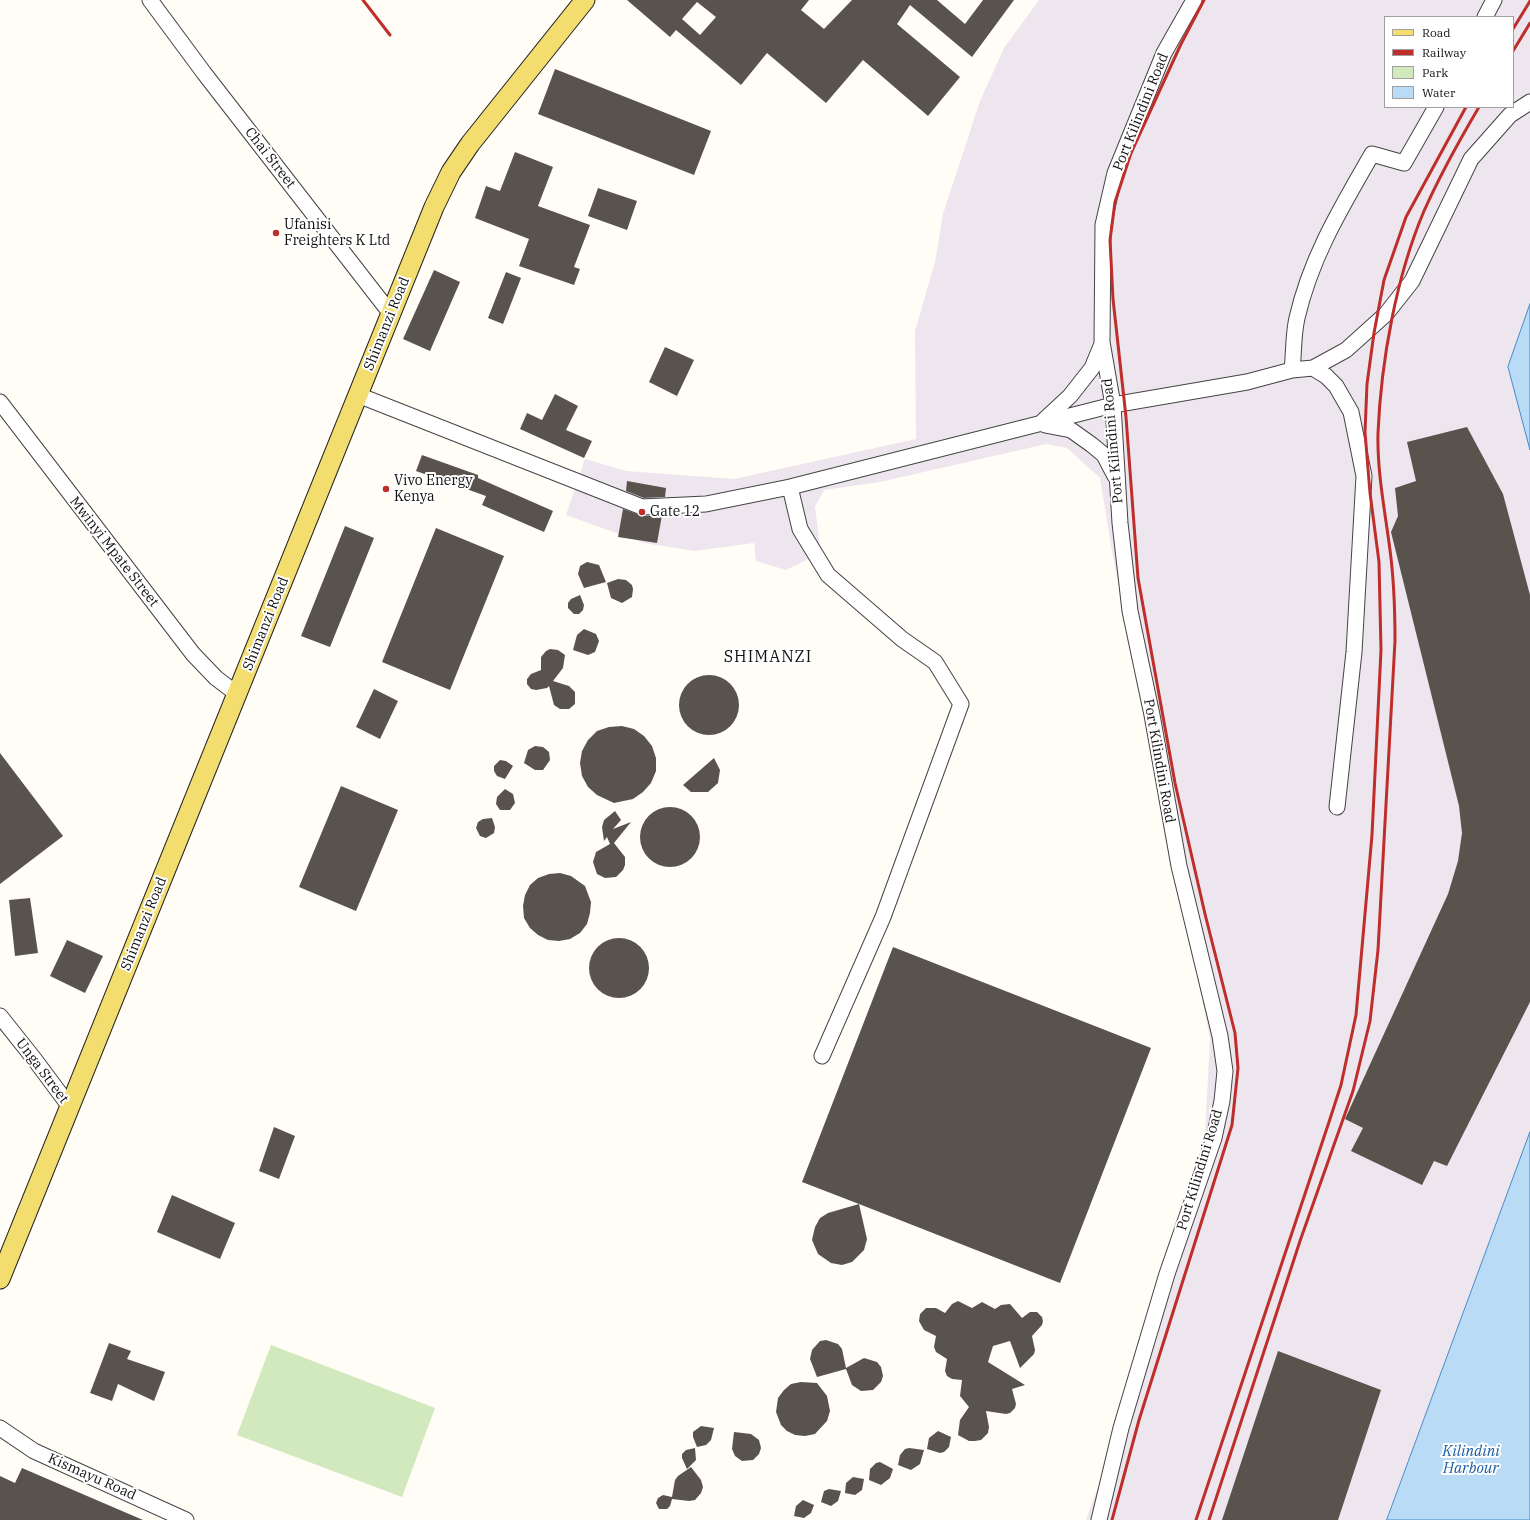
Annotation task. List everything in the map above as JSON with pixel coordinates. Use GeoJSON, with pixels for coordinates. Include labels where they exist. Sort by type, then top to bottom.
{"type":"FeatureCollection","features":[{"type":"Feature","properties":{"kind":"main road","name":"Shimanzi Road"},"geometry":{"type":"LineString","coordinates":[[0,1279],[434,207],[451,172],[470,144],[585,0]]}},
{"type":"Feature","properties":{"kind":"street","name":"Chai Street"},"geometry":{"type":"LineString","coordinates":[[150,0],[204,73],[391,314]]}},
{"type":"Feature","properties":{"kind":"street","name":"Port Kilindini Road"},"geometry":{"type":"LineString","coordinates":[[1099,1520],[1121,1428],[1163,1289],[1214,1138],[1222,1101],[1225,1071],[1220,1036],[1179,866],[1152,715],[1130,611],[1117,480],[1112,405],[1102,342],[1104,225],[1115,173],[1164,53],[1194,0]]}},
{"type":"Feature","properties":{"kind":"street"},"geometry":{"type":"LineString","coordinates":[[1486,16],[1494,0]]}},
{"type":"Feature","properties":{"kind":"street"},"geometry":{"type":"LineString","coordinates":[[358,395],[642,507],[706,504],[790,487],[1112,405],[1247,382],[1292,370],[1313,368],[1346,350],[1386,314],[1412,281],[1471,159],[1510,115],[1530,102]]}},
{"type":"Feature","properties":{"kind":"street"},"geometry":{"type":"LineString","coordinates":[[1292,370],[1297,320],[1305,287],[1321,244],[1372,154],[1404,163],[1435,108]]}},
{"type":"Feature","properties":{"kind":"street"},"geometry":{"type":"LineString","coordinates":[[1040,424],[1070,396],[1092,368],[1102,342]]}},
{"type":"Feature","properties":{"kind":"street"},"geometry":{"type":"LineString","coordinates":[[1313,368],[1326,376],[1336,386],[1351,412],[1364,476],[1354,652],[1337,807]]}},
{"type":"Feature","properties":{"kind":"street","name":"Mwinyi Mpate Street"},"geometry":{"type":"LineString","coordinates":[[0,402],[193,654],[216,678],[237,694]]}},
{"type":"Feature","properties":{"kind":"street"},"geometry":{"type":"LineString","coordinates":[[1040,424],[1071,430],[1092,445],[1104,455],[1117,480]]}},
{"type":"Feature","properties":{"kind":"street"},"geometry":{"type":"LineString","coordinates":[[790,487],[800,529],[828,575],[902,639],[935,662],[961,704],[883,917],[822,1056]]}},
{"type":"Feature","properties":{"kind":"street","name":"Unga Street"},"geometry":{"type":"LineString","coordinates":[[0,1016],[36,1060],[70,1107]]}},
{"type":"Feature","properties":{"kind":"street","name":"Kismayu Road"},"geometry":{"type":"LineString","coordinates":[[0,1428],[34,1451],[186,1520]]}},
{"type":"Feature","properties":{"kind":"shaded area"},"geometry":{"type":"Polygon","coordinates":[[[1039,0],[1530,0],[1530,1152],[1391,1520],[1086,1520],[1117,1435],[1204,1153],[1210,1038],[1113,557],[1100,478],[1067,448],[1046,444],[880,482],[824,490],[815,507],[821,553],[786,570],[756,561],[754,543],[694,551],[644,543],[566,515],[585,459],[626,471],[734,479],[916,439],[915,331],[935,262],[943,214],[980,101],[1004,48],[1039,0]]]}},
{"type":"Feature","properties":{"kind":"green space"},"geometry":{"type":"Polygon","coordinates":[[[271,1345],[435,1408],[402,1497],[237,1435],[271,1345]]]}},
{"type":"Feature","properties":{"kind":"water"},"geometry":{"type":"Polygon","coordinates":[[[1530,304],[1530,450],[1508,367],[1530,304]]]}},
{"type":"Feature","properties":{"kind":"water","name":"Kilindini Harbour"},"geometry":{"type":"Polygon","coordinates":[[[1530,1132],[1530,1520],[1387,1520],[1530,1132]]]}},
{"type":"Feature","properties":{"kind":"building"},"geometry":{"type":"Polygon","coordinates":[[[627,0],[809,0],[801,10],[824,29],[852,0],[937,0],[965,24],[983,0],[1014,0],[972,57],[910,5],[897,24],[960,77],[928,116],[863,60],[826,103],[767,53],[741,85],[676,30],[670,37],[627,0]],[[697,2],[682,19],[700,35],[716,17],[697,2]]]}},
{"type":"Feature","properties":{"kind":"building"},"geometry":{"type":"Polygon","coordinates":[[[555,69],[711,131],[694,175],[538,114],[555,69]]]}},
{"type":"Feature","properties":{"kind":"building"},"geometry":{"type":"Polygon","coordinates":[[[515,152],[553,167],[538,206],[590,225],[574,267],[580,269],[574,285],[519,266],[529,239],[475,218],[486,186],[500,191],[515,152]]]}},
{"type":"Feature","properties":{"kind":"building"},"geometry":{"type":"Polygon","coordinates":[[[598,188],[637,201],[627,230],[588,216],[598,188]]]}},
{"type":"Feature","properties":{"kind":"building"},"geometry":{"type":"Polygon","coordinates":[[[434,270],[460,282],[430,351],[403,339],[434,270]]]}},
{"type":"Feature","properties":{"kind":"building"},"geometry":{"type":"Polygon","coordinates":[[[506,272],[521,278],[503,324],[488,318],[506,272]]]}},
{"type":"Feature","properties":{"kind":"building"},"geometry":{"type":"Polygon","coordinates":[[[665,347],[694,360],[677,396],[649,382],[665,347]]]}},
{"type":"Feature","properties":{"kind":"building"},"geometry":{"type":"Polygon","coordinates":[[[555,394],[578,406],[566,430],[592,441],[584,458],[520,429],[527,413],[542,420],[555,394]]]}},
{"type":"Feature","properties":{"kind":"building"},"geometry":{"type":"Polygon","coordinates":[[[1467,427],[1503,494],[1530,595],[1530,1002],[1447,1166],[1434,1161],[1422,1185],[1351,1151],[1363,1128],[1345,1119],[1448,894],[1458,861],[1462,833],[1459,806],[1391,532],[1398,516],[1395,488],[1416,481],[1407,442],[1467,427]]]}},
{"type":"Feature","properties":{"kind":"building"},"geometry":{"type":"Polygon","coordinates":[[[422,455],[478,475],[478,478],[553,511],[544,532],[482,505],[486,496],[416,471],[422,455]]]}},
{"type":"Feature","properties":{"kind":"building"},"geometry":{"type":"Polygon","coordinates":[[[627,481],[666,488],[665,497],[644,498],[626,491],[627,481]]]}},
{"type":"Feature","properties":{"kind":"building"},"geometry":{"type":"Polygon","coordinates":[[[623,509],[642,516],[662,515],[657,543],[618,537],[623,509]]]}},
{"type":"Feature","properties":{"kind":"building"},"geometry":{"type":"Polygon","coordinates":[[[345,526],[374,538],[330,647],[301,636],[345,526]]]}},
{"type":"Feature","properties":{"kind":"building"},"geometry":{"type":"Polygon","coordinates":[[[436,528],[504,556],[450,690],[382,662],[436,528]]]}},
{"type":"Feature","properties":{"kind":"building"},"geometry":{"type":"Polygon","coordinates":[[[587,562],[599,565],[606,582],[584,588],[578,574],[580,566],[587,562]]]}},
{"type":"Feature","properties":{"kind":"building"},"geometry":{"type":"Polygon","coordinates":[[[618,579],[626,580],[632,585],[633,589],[632,597],[622,603],[611,598],[607,583],[618,579]]]}},
{"type":"Feature","properties":{"kind":"building"},"geometry":{"type":"Polygon","coordinates":[[[580,595],[584,605],[583,610],[579,614],[574,614],[568,608],[568,603],[571,599],[580,595]]]}},
{"type":"Feature","properties":{"kind":"building"},"geometry":{"type":"Polygon","coordinates":[[[584,629],[596,634],[599,641],[595,652],[588,655],[573,650],[577,635],[584,629]]]}},
{"type":"Feature","properties":{"kind":"building"},"geometry":{"type":"Polygon","coordinates":[[[550,649],[558,650],[565,655],[563,668],[553,681],[569,686],[575,692],[575,704],[569,709],[560,709],[554,705],[549,686],[547,688],[536,690],[531,689],[527,684],[527,679],[531,674],[541,670],[541,657],[550,649]]]}},
{"type":"Feature","properties":{"kind":"building"},"geometry":{"type":"Polygon","coordinates":[[[703,675],[715,675],[726,680],[734,688],[739,699],[737,717],[726,730],[715,735],[703,735],[692,730],[684,722],[679,711],[679,699],[684,688],[692,680],[703,675]]]}},
{"type":"Feature","properties":{"kind":"building"},"geometry":{"type":"Polygon","coordinates":[[[374,689],[398,701],[380,739],[356,727],[374,689]]]}},
{"type":"Feature","properties":{"kind":"building"},"geometry":{"type":"Polygon","coordinates":[[[622,726],[634,729],[644,736],[652,746],[656,758],[656,771],[651,783],[643,792],[633,799],[614,803],[597,795],[588,787],[582,776],[580,763],[582,751],[588,740],[597,731],[609,727],[622,726]]]}},
{"type":"Feature","properties":{"kind":"building"},"geometry":{"type":"Polygon","coordinates":[[[535,746],[543,747],[549,752],[550,760],[543,770],[535,770],[524,763],[528,750],[535,746]]]}},
{"type":"Feature","properties":{"kind":"building"},"geometry":{"type":"Polygon","coordinates":[[[0,753],[63,836],[0,884],[0,753]]]}},
{"type":"Feature","properties":{"kind":"building"},"geometry":{"type":"Polygon","coordinates":[[[714,758],[720,770],[718,783],[708,792],[691,792],[683,785],[714,758]]]}},
{"type":"Feature","properties":{"kind":"building"},"geometry":{"type":"Polygon","coordinates":[[[500,760],[506,761],[513,766],[505,779],[497,776],[494,771],[494,766],[500,760]]]}},
{"type":"Feature","properties":{"kind":"building"},"geometry":{"type":"Polygon","coordinates":[[[341,786],[398,810],[356,911],[299,887],[341,786]]]}},
{"type":"Feature","properties":{"kind":"building"},"geometry":{"type":"Polygon","coordinates":[[[505,789],[513,794],[515,803],[510,810],[500,810],[496,804],[497,797],[505,789]]]}},
{"type":"Feature","properties":{"kind":"building"},"geometry":{"type":"Polygon","coordinates":[[[664,807],[676,807],[687,812],[695,820],[700,831],[698,849],[687,862],[676,867],[664,867],[653,862],[645,854],[640,843],[640,831],[645,820],[653,812],[664,807]]]}},
{"type":"Feature","properties":{"kind":"building"},"geometry":{"type":"Polygon","coordinates":[[[615,811],[621,820],[613,829],[631,822],[614,843],[625,857],[625,865],[623,870],[616,877],[605,878],[597,874],[593,862],[596,852],[610,844],[607,837],[604,841],[602,827],[604,820],[615,811]]]}},
{"type":"Feature","properties":{"kind":"building"},"geometry":{"type":"Polygon","coordinates":[[[492,818],[495,827],[494,833],[486,838],[480,836],[476,828],[478,822],[483,819],[492,818]]]}},
{"type":"Feature","properties":{"kind":"building"},"geometry":{"type":"Polygon","coordinates":[[[560,873],[571,876],[585,886],[591,902],[590,913],[587,924],[580,933],[570,939],[559,941],[548,940],[538,935],[530,928],[524,918],[523,906],[525,895],[530,885],[538,878],[549,874],[560,873]]]}},
{"type":"Feature","properties":{"kind":"building"},"geometry":{"type":"Polygon","coordinates":[[[30,898],[38,953],[15,956],[9,900],[30,898]]]}},
{"type":"Feature","properties":{"kind":"building"},"geometry":{"type":"Polygon","coordinates":[[[619,938],[636,943],[644,951],[649,968],[644,985],[636,993],[619,998],[602,993],[594,985],[589,968],[594,951],[602,943],[619,938]]]}},
{"type":"Feature","properties":{"kind":"building"},"geometry":{"type":"Polygon","coordinates":[[[67,940],[103,956],[85,993],[50,976],[67,940]]]}},
{"type":"Feature","properties":{"kind":"building"},"geometry":{"type":"Polygon","coordinates":[[[893,947],[1151,1048],[1060,1283],[802,1182],[893,947]]]}},
{"type":"Feature","properties":{"kind":"building"},"geometry":{"type":"Polygon","coordinates":[[[274,1127],[295,1136],[279,1179],[259,1171],[274,1127]]]}},
{"type":"Feature","properties":{"kind":"building"},"geometry":{"type":"Polygon","coordinates":[[[172,1195],[235,1223],[220,1259],[157,1232],[172,1195]]]}},
{"type":"Feature","properties":{"kind":"building"},"geometry":{"type":"Polygon","coordinates":[[[859,1204],[867,1239],[864,1250],[852,1262],[842,1265],[831,1263],[818,1254],[812,1240],[815,1227],[820,1218],[828,1213],[859,1204]]]}},
{"type":"Feature","properties":{"kind":"building"},"geometry":{"type":"Polygon","coordinates":[[[958,1301],[972,1308],[982,1302],[995,1309],[1001,1305],[1010,1304],[1022,1318],[1030,1312],[1037,1312],[1042,1317],[1043,1321],[1042,1325],[1032,1336],[1035,1350],[1034,1354],[1020,1368],[1010,1341],[993,1346],[988,1362],[1025,1385],[1012,1389],[1016,1404],[1015,1408],[1010,1413],[1006,1414],[986,1411],[989,1427],[988,1433],[981,1440],[975,1441],[969,1441],[958,1435],[960,1420],[969,1407],[960,1396],[962,1380],[952,1379],[947,1376],[945,1371],[947,1359],[936,1352],[934,1347],[936,1336],[924,1330],[919,1321],[920,1314],[926,1308],[936,1308],[945,1313],[952,1304],[958,1301]]]}},
{"type":"Feature","properties":{"kind":"building"},"geometry":{"type":"Polygon","coordinates":[[[826,1340],[838,1344],[842,1349],[846,1368],[864,1358],[877,1362],[881,1367],[883,1376],[881,1382],[873,1390],[861,1391],[852,1385],[846,1369],[817,1377],[810,1359],[812,1350],[820,1341],[826,1340]]]}},
{"type":"Feature","properties":{"kind":"building"},"geometry":{"type":"Polygon","coordinates":[[[109,1343],[131,1351],[127,1359],[165,1372],[154,1401],[118,1384],[112,1401],[90,1393],[109,1343]]]}},
{"type":"Feature","properties":{"kind":"building"},"geometry":{"type":"Polygon","coordinates":[[[1278,1351],[1381,1390],[1338,1520],[1222,1520],[1278,1351]]]}},
{"type":"Feature","properties":{"kind":"building"},"geometry":{"type":"Polygon","coordinates":[[[801,1382],[817,1383],[827,1396],[830,1411],[827,1421],[815,1434],[805,1436],[795,1435],[787,1431],[781,1425],[776,1412],[778,1398],[784,1390],[791,1384],[801,1382]]]}},
{"type":"Feature","properties":{"kind":"building"},"geometry":{"type":"Polygon","coordinates":[[[701,1426],[714,1428],[711,1440],[706,1445],[697,1447],[693,1437],[693,1432],[701,1426]]]}},
{"type":"Feature","properties":{"kind":"building"},"geometry":{"type":"Polygon","coordinates":[[[938,1431],[951,1437],[949,1447],[944,1452],[940,1453],[927,1449],[929,1438],[938,1431]]]}},
{"type":"Feature","properties":{"kind":"building"},"geometry":{"type":"Polygon","coordinates":[[[734,1432],[751,1434],[759,1440],[761,1448],[759,1454],[753,1460],[742,1461],[735,1456],[732,1449],[734,1432]]]}},
{"type":"Feature","properties":{"kind":"building"},"geometry":{"type":"Polygon","coordinates":[[[695,1448],[696,1460],[687,1469],[682,1458],[682,1454],[686,1450],[695,1448]]]}},
{"type":"Feature","properties":{"kind":"building"},"geometry":{"type":"Polygon","coordinates":[[[909,1448],[924,1450],[920,1464],[911,1470],[898,1465],[900,1455],[905,1449],[909,1448]]]}},
{"type":"Feature","properties":{"kind":"building"},"geometry":{"type":"Polygon","coordinates":[[[880,1462],[893,1469],[890,1478],[881,1485],[869,1480],[870,1469],[876,1463],[880,1462]]]}},
{"type":"Feature","properties":{"kind":"building"},"geometry":{"type":"Polygon","coordinates":[[[691,1467],[701,1480],[703,1487],[701,1493],[695,1500],[689,1501],[672,1499],[670,1506],[667,1509],[659,1509],[656,1503],[658,1498],[663,1495],[672,1497],[675,1480],[678,1476],[691,1467]]]}},
{"type":"Feature","properties":{"kind":"building"},"geometry":{"type":"Polygon","coordinates":[[[22,1468],[143,1520],[0,1520],[0,1476],[15,1483],[22,1468]]]}},
{"type":"Feature","properties":{"kind":"building"},"geometry":{"type":"Polygon","coordinates":[[[853,1477],[864,1479],[862,1490],[855,1495],[845,1493],[846,1483],[853,1477]]]}},
{"type":"Feature","properties":{"kind":"building"},"geometry":{"type":"Polygon","coordinates":[[[829,1489],[841,1491],[838,1501],[831,1506],[821,1502],[824,1491],[829,1489]]]}},
{"type":"Feature","properties":{"kind":"building"},"geometry":{"type":"Polygon","coordinates":[[[803,1500],[814,1505],[811,1513],[804,1518],[794,1516],[796,1506],[803,1500]]]}},
{"type":"Feature","properties":{"kind":"railway"},"geometry":{"type":"LineString","coordinates":[[363,0],[390,35]]}},
{"type":"Feature","properties":{"kind":"railway"},"geometry":{"type":"LineString","coordinates":[[1112,1520],[1139,1420],[1232,1125],[1238,1068],[1235,1033],[1205,914],[1175,783],[1138,578],[1126,417],[1113,299],[1110,240],[1115,202],[1131,153],[1181,44],[1204,0]]}},
{"type":"Feature","properties":{"kind":"railway"},"geometry":{"type":"LineString","coordinates":[[1514,27],[1530,1]]}},
{"type":"Feature","properties":{"kind":"railway"},"geometry":{"type":"LineString","coordinates":[[1514,49],[1530,23]]}},
{"type":"Feature","properties":{"kind":"railway"},"geometry":{"type":"LineString","coordinates":[[1196,1520],[1341,1085],[1356,1015],[1372,835],[1381,650],[1379,562],[1370,493],[1365,432],[1367,384],[1374,333],[1384,280],[1406,217],[1465,108]]}},
{"type":"Feature","properties":{"kind":"railway"},"geometry":{"type":"LineString","coordinates":[[1209,1520],[1300,1241],[1353,1091],[1370,1021],[1378,950],[1395,641],[1390,550],[1380,477],[1378,448],[1380,406],[1386,349],[1398,292],[1414,237],[1437,184],[1478,108]]}},
{"type":"Feature","properties":{"kind":"place","name":"Ufanisi Freighters K Ltd"},"geometry":{"type":"Point","coordinates":[276,233]}},
{"type":"Feature","properties":{"kind":"place","name":"Vivo Energy Kenya"},"geometry":{"type":"Point","coordinates":[386,489]}},
{"type":"Feature","properties":{"kind":"place","name":"Gate 12"},"geometry":{"type":"Point","coordinates":[642,512]}},
{"type":"Feature","properties":{"kind":"district","name":"SHIMANZI"},"geometry":{"type":"Point","coordinates":[768,657]}}]}
